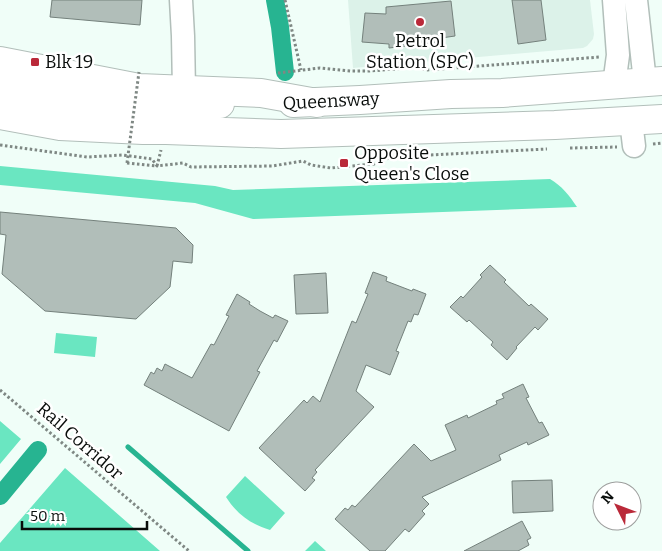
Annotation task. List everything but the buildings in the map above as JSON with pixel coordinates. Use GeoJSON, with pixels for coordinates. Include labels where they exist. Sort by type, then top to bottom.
{"type":"FeatureCollection","features":[{"type":"Feature","properties":{"kind":"main road"},"geometry":{"type":"LineString","coordinates":[[0,61],[139,88],[261,93],[317,103]]}},
{"type":"Feature","properties":{"kind":"main road","name":"Queensway"},"geometry":{"type":"LineString","coordinates":[[0,114],[64,114],[317,103],[451,94],[502,93],[653,82]]}},
{"type":"Feature","properties":{"kind":"main road","name":"Queensway"},"geometry":{"type":"LineString","coordinates":[[0,87],[64,114],[144,130],[557,141],[632,133],[662,119]]}},
{"type":"Feature","properties":{"kind":"main road"},"geometry":{"type":"LineString","coordinates":[[502,93],[513,113],[557,141]]}},
{"type":"Feature","properties":{"kind":"street"},"geometry":{"type":"LineString","coordinates":[[181,0],[184,91]]}},
{"type":"Feature","properties":{"kind":"street"},"geometry":{"type":"LineString","coordinates":[[614,0],[618,56],[614,85]]}},
{"type":"Feature","properties":{"kind":"street"},"geometry":{"type":"LineString","coordinates":[[636,0],[653,82]]}},
{"type":"Feature","properties":{"kind":"path"},"geometry":{"type":"LineString","coordinates":[[285,0],[301,70]]}},
{"type":"Feature","properties":{"kind":"path"},"geometry":{"type":"LineString","coordinates":[[273,73],[320,68],[370,71],[419,67],[426,70],[618,56]]}},
{"type":"Feature","properties":{"kind":"path"},"geometry":{"type":"LineString","coordinates":[[139,72],[127,163],[157,166],[183,163],[191,167],[272,166],[303,161],[311,165],[331,168],[374,164],[391,157],[452,154],[557,141],[610,148],[632,133],[662,143]]}},
{"type":"Feature","properties":{"kind":"path"},"geometry":{"type":"LineString","coordinates":[[157,166],[166,130]]}},
{"type":"Feature","properties":{"kind":"path"},"geometry":{"type":"LineString","coordinates":[[0,145],[87,156],[123,156],[152,159],[157,166]]}},
{"type":"Feature","properties":{"kind":"path","name":"Rail Corridor"},"geometry":{"type":"LineString","coordinates":[[0,390],[189,551]]}},
{"type":"Feature","properties":{"kind":"shaded area"},"geometry":{"type":"Polygon","coordinates":[[[348,0],[590,0],[594,34],[593,39],[583,48],[353,68],[348,0]]]}},
{"type":"Feature","properties":{"kind":"green space"},"geometry":{"type":"Polygon","coordinates":[[[0,166],[215,186],[233,190],[550,179],[565,191],[577,207],[253,219],[195,203],[0,185],[0,166]]]}},
{"type":"Feature","properties":{"kind":"green space"},"geometry":{"type":"Polygon","coordinates":[[[56,333],[97,337],[95,357],[54,353],[56,333]]]}},
{"type":"Feature","properties":{"kind":"green space"},"geometry":{"type":"Polygon","coordinates":[[[0,421],[21,439],[0,464],[0,421]]]}},
{"type":"Feature","properties":{"kind":"green space"},"geometry":{"type":"Polygon","coordinates":[[[65,468],[160,551],[0,551],[0,543],[65,468]]]}},
{"type":"Feature","properties":{"kind":"green space"},"geometry":{"type":"Polygon","coordinates":[[[245,476],[285,513],[270,530],[256,525],[245,518],[226,497],[245,476]]]}},
{"type":"Feature","properties":{"kind":"green space"},"geometry":{"type":"Polygon","coordinates":[[[315,541],[326,551],[305,551],[315,541]]]}},
{"type":"Feature","properties":{"kind":"waterway"},"geometry":{"type":"LineString","coordinates":[[275,0],[285,72]]}},
{"type":"Feature","properties":{"kind":"waterway"},"geometry":{"type":"LineString","coordinates":[[128,447],[248,551]]}},
{"type":"Feature","properties":{"kind":"waterway"},"geometry":{"type":"LineString","coordinates":[[0,496],[38,450]]}},
{"type":"Feature","properties":{"kind":"place","name":"Petrol Station (SPC)"},"geometry":{"type":"Point","coordinates":[420,22]}},
{"type":"Feature","properties":{"kind":"place","name":"Blk 19"},"geometry":{"type":"Point","coordinates":[35,62]}},
{"type":"Feature","properties":{"kind":"place","name":"Opposite Queen's Close"},"geometry":{"type":"Point","coordinates":[344,163]}}]}
